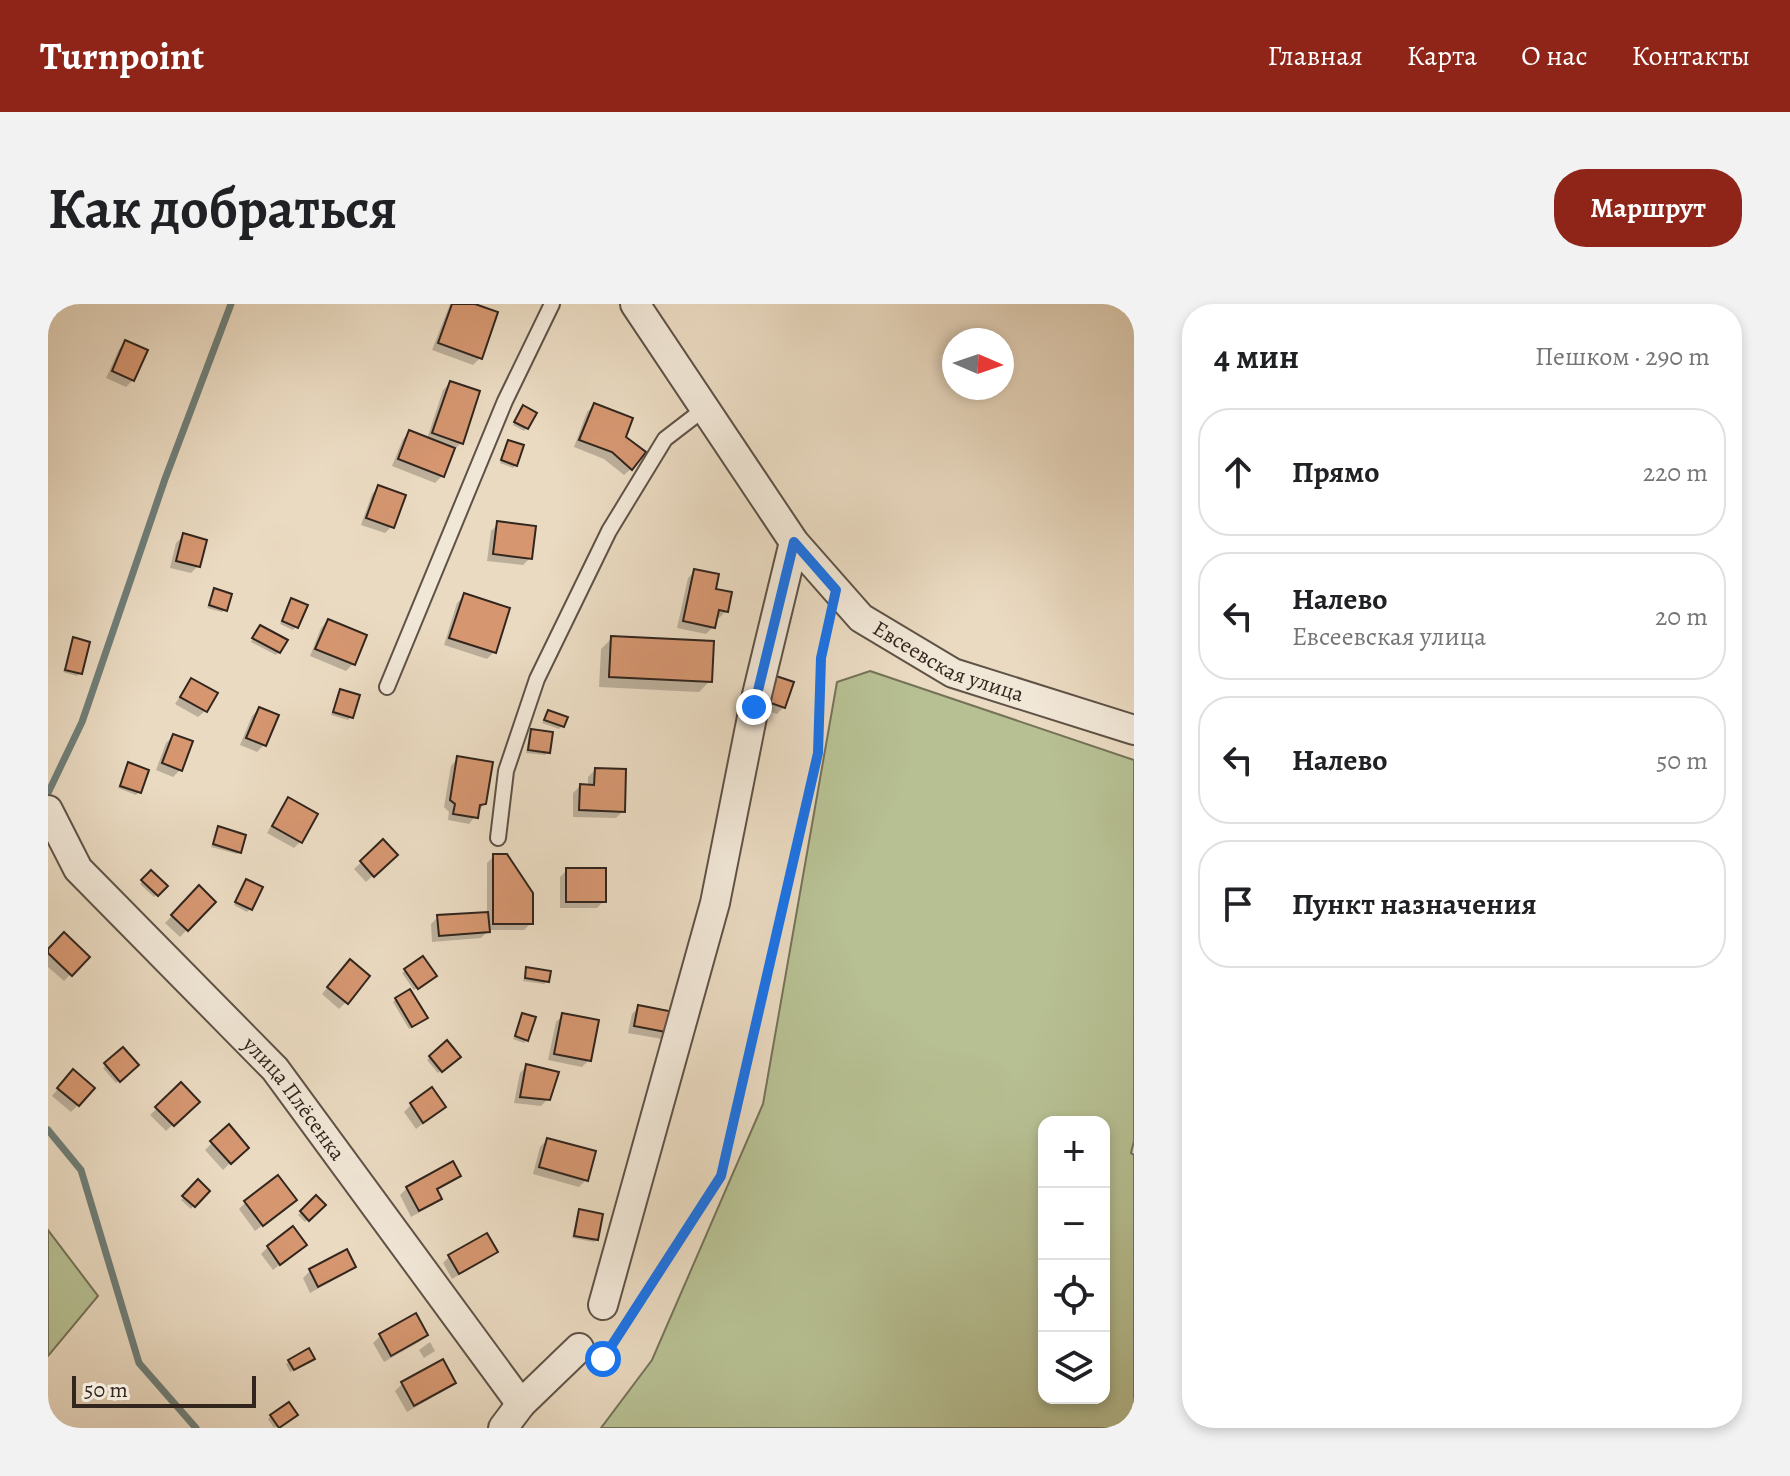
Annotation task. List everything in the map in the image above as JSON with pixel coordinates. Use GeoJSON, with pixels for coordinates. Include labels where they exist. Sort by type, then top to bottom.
{"type":"FeatureCollection","features":[{"type":"Feature","properties":{"kind":"street","name":"Евсеевская улица"},"geometry":{"type":"LineString","coordinates":[[635,304],[794,542],[861,618],[953,673],[1134,730]]}},
{"type":"Feature","properties":{"kind":"street"},"geometry":{"type":"LineString","coordinates":[[603,1305],[715,903],[754,707],[794,542]]}},
{"type":"Feature","properties":{"kind":"street","name":"улица Плёсенка"},"geometry":{"type":"LineString","coordinates":[[48,810],[78,869],[275,1069],[521,1404]]}},
{"type":"Feature","properties":{"kind":"street"},"geometry":{"type":"LineString","coordinates":[[503,1428],[521,1404],[591,1354]]}},
{"type":"Feature","properties":{"kind":"lane"},"geometry":{"type":"LineString","coordinates":[[387,687],[505,401],[552,304]]}},
{"type":"Feature","properties":{"kind":"lane"},"geometry":{"type":"LineString","coordinates":[[498,838],[506,771],[537,679],[609,531],[665,439],[704,409]]}},
{"type":"Feature","properties":{"kind":"path"},"geometry":{"type":"LineString","coordinates":[[591,1354],[721,1176],[818,753],[821,658],[836,590]]}},
{"type":"Feature","properties":{"kind":"green space"},"geometry":{"type":"Polygon","coordinates":[[[870,671],[1134,760],[1134,1141],[1131,1153],[1134,1155],[1134,1428],[601,1428],[652,1360],[763,1104],[837,682],[870,671]]]}},
{"type":"Feature","properties":{"kind":"green space"},"geometry":{"type":"Polygon","coordinates":[[[48,1230],[98,1296],[48,1356],[48,1230]]]}},
{"type":"Feature","properties":{"kind":"building"},"geometry":{"type":"Polygon","coordinates":[[[452,304],[475,304],[498,312],[482,359],[438,343],[452,304]]]}},
{"type":"Feature","properties":{"kind":"building"},"geometry":{"type":"Polygon","coordinates":[[[125,340],[148,350],[134,381],[112,371],[125,340]]]}},
{"type":"Feature","properties":{"kind":"building"},"geometry":{"type":"Polygon","coordinates":[[[450,381],[480,391],[463,444],[432,433],[450,381]]]}},
{"type":"Feature","properties":{"kind":"building"},"geometry":{"type":"Polygon","coordinates":[[[594,403],[633,418],[626,437],[646,452],[632,470],[612,452],[579,440],[594,403]]]}},
{"type":"Feature","properties":{"kind":"building"},"geometry":{"type":"Polygon","coordinates":[[[523,405],[537,413],[528,429],[514,422],[523,405]]]}},
{"type":"Feature","properties":{"kind":"building"},"geometry":{"type":"Polygon","coordinates":[[[409,430],[455,448],[444,477],[398,459],[409,430]]]}},
{"type":"Feature","properties":{"kind":"building"},"geometry":{"type":"Polygon","coordinates":[[[508,440],[524,445],[517,466],[501,460],[508,440]]]}},
{"type":"Feature","properties":{"kind":"building"},"geometry":{"type":"Polygon","coordinates":[[[378,485],[406,495],[394,528],[366,518],[378,485]]]}},
{"type":"Feature","properties":{"kind":"building"},"geometry":{"type":"Polygon","coordinates":[[[497,521],[536,526],[532,559],[493,554],[497,521]]]}},
{"type":"Feature","properties":{"kind":"building"},"geometry":{"type":"Polygon","coordinates":[[[183,533],[207,540],[200,567],[176,561],[183,533]]]}},
{"type":"Feature","properties":{"kind":"building"},"geometry":{"type":"Polygon","coordinates":[[[694,569],[719,574],[716,589],[732,592],[728,612],[719,610],[715,628],[683,621],[694,569]]]}},
{"type":"Feature","properties":{"kind":"building"},"geometry":{"type":"Polygon","coordinates":[[[214,588],[232,594],[227,611],[209,605],[214,588]]]}},
{"type":"Feature","properties":{"kind":"building"},"geometry":{"type":"Polygon","coordinates":[[[464,593],[510,608],[496,653],[449,638],[464,593]]]}},
{"type":"Feature","properties":{"kind":"building"},"geometry":{"type":"Polygon","coordinates":[[[291,598],[308,605],[298,628],[282,621],[291,598]]]}},
{"type":"Feature","properties":{"kind":"building"},"geometry":{"type":"Polygon","coordinates":[[[328,619],[367,635],[355,665],[315,649],[328,619]]]}},
{"type":"Feature","properties":{"kind":"building"},"geometry":{"type":"Polygon","coordinates":[[[260,625],[288,640],[280,653],[252,638],[260,625]]]}},
{"type":"Feature","properties":{"kind":"building"},"geometry":{"type":"Polygon","coordinates":[[[611,636],[714,641],[712,682],[609,677],[611,636]]]}},
{"type":"Feature","properties":{"kind":"building"},"geometry":{"type":"Polygon","coordinates":[[[73,637],[90,642],[82,674],[65,670],[73,637]]]}},
{"type":"Feature","properties":{"kind":"building"},"geometry":{"type":"Polygon","coordinates":[[[770,674],[794,682],[785,708],[762,700],[770,674]]]}},
{"type":"Feature","properties":{"kind":"building"},"geometry":{"type":"Polygon","coordinates":[[[191,678],[218,693],[207,712],[180,697],[191,678]]]}},
{"type":"Feature","properties":{"kind":"building"},"geometry":{"type":"Polygon","coordinates":[[[340,689],[360,695],[353,718],[333,712],[340,689]]]}},
{"type":"Feature","properties":{"kind":"building"},"geometry":{"type":"Polygon","coordinates":[[[259,707],[279,715],[266,746],[246,738],[259,707]]]}},
{"type":"Feature","properties":{"kind":"building"},"geometry":{"type":"Polygon","coordinates":[[[548,710],[568,717],[564,727],[544,720],[548,710]]]}},
{"type":"Feature","properties":{"kind":"building"},"geometry":{"type":"Polygon","coordinates":[[[531,729],[553,732],[550,753],[528,750],[531,729]]]}},
{"type":"Feature","properties":{"kind":"building"},"geometry":{"type":"Polygon","coordinates":[[[173,734],[193,741],[182,771],[162,763],[173,734]]]}},
{"type":"Feature","properties":{"kind":"building"},"geometry":{"type":"Polygon","coordinates":[[[457,756],[493,762],[486,804],[480,805],[478,818],[453,814],[455,804],[450,800],[457,756]]]}},
{"type":"Feature","properties":{"kind":"building"},"geometry":{"type":"Polygon","coordinates":[[[128,762],[149,770],[141,793],[120,786],[128,762]]]}},
{"type":"Feature","properties":{"kind":"building"},"geometry":{"type":"Polygon","coordinates":[[[595,768],[626,769],[625,812],[579,810],[580,784],[594,785],[595,768]]]}},
{"type":"Feature","properties":{"kind":"building"},"geometry":{"type":"Polygon","coordinates":[[[288,797],[318,814],[302,843],[272,826],[288,797]]]}},
{"type":"Feature","properties":{"kind":"building"},"geometry":{"type":"Polygon","coordinates":[[[218,826],[246,835],[241,853],[213,844],[218,826]]]}},
{"type":"Feature","properties":{"kind":"building"},"geometry":{"type":"Polygon","coordinates":[[[383,839],[398,855],[374,877],[360,861],[383,839]]]}},
{"type":"Feature","properties":{"kind":"building"},"geometry":{"type":"Polygon","coordinates":[[[493,854],[507,854],[533,893],[533,924],[493,924],[493,854]]]}},
{"type":"Feature","properties":{"kind":"building"},"geometry":{"type":"Polygon","coordinates":[[[566,868],[606,868],[606,902],[566,902],[566,868]]]}},
{"type":"Feature","properties":{"kind":"building"},"geometry":{"type":"Polygon","coordinates":[[[151,870],[168,886],[158,896],[141,880],[151,870]]]}},
{"type":"Feature","properties":{"kind":"building"},"geometry":{"type":"Polygon","coordinates":[[[246,879],[263,887],[252,910],[235,902],[246,879]]]}},
{"type":"Feature","properties":{"kind":"building"},"geometry":{"type":"Polygon","coordinates":[[[199,885],[216,902],[188,931],[171,915],[199,885]]]}},
{"type":"Feature","properties":{"kind":"building"},"geometry":{"type":"Polygon","coordinates":[[[488,912],[490,932],[439,936],[437,915],[488,912]]]}},
{"type":"Feature","properties":{"kind":"building"},"geometry":{"type":"Polygon","coordinates":[[[64,932],[90,957],[72,976],[48,953],[48,949],[64,932]]]}},
{"type":"Feature","properties":{"kind":"building"},"geometry":{"type":"Polygon","coordinates":[[[423,956],[437,976],[418,989],[404,969],[423,956]]]}},
{"type":"Feature","properties":{"kind":"building"},"geometry":{"type":"Polygon","coordinates":[[[350,959],[370,976],[348,1004],[327,987],[350,959]]]}},
{"type":"Feature","properties":{"kind":"building"},"geometry":{"type":"Polygon","coordinates":[[[526,967],[551,971],[549,982],[525,978],[526,967]]]}},
{"type":"Feature","properties":{"kind":"building"},"geometry":{"type":"Polygon","coordinates":[[[410,989],[428,1018],[412,1027],[395,998],[410,989]]]}},
{"type":"Feature","properties":{"kind":"building"},"geometry":{"type":"Polygon","coordinates":[[[638,1005],[674,1012],[671,1033],[634,1026],[638,1005]]]}},
{"type":"Feature","properties":{"kind":"building"},"geometry":{"type":"Polygon","coordinates":[[[522,1013],[536,1017],[528,1041],[515,1036],[522,1013]]]}},
{"type":"Feature","properties":{"kind":"building"},"geometry":{"type":"Polygon","coordinates":[[[562,1013],[599,1020],[591,1061],[554,1054],[562,1013]]]}},
{"type":"Feature","properties":{"kind":"building"},"geometry":{"type":"Polygon","coordinates":[[[447,1040],[461,1057],[442,1072],[429,1056],[447,1040]]]}},
{"type":"Feature","properties":{"kind":"building"},"geometry":{"type":"Polygon","coordinates":[[[123,1047],[139,1065],[120,1082],[104,1063],[123,1047]]]}},
{"type":"Feature","properties":{"kind":"building"},"geometry":{"type":"Polygon","coordinates":[[[526,1064],[559,1072],[550,1100],[520,1097],[526,1064]]]}},
{"type":"Feature","properties":{"kind":"building"},"geometry":{"type":"Polygon","coordinates":[[[73,1069],[95,1088],[79,1106],[57,1088],[73,1069]]]}},
{"type":"Feature","properties":{"kind":"building"},"geometry":{"type":"Polygon","coordinates":[[[181,1082],[200,1102],[174,1126],[155,1107],[181,1082]]]}},
{"type":"Feature","properties":{"kind":"building"},"geometry":{"type":"Polygon","coordinates":[[[432,1087],[446,1107],[423,1123],[410,1103],[432,1087]]]}},
{"type":"Feature","properties":{"kind":"building"},"geometry":{"type":"Polygon","coordinates":[[[229,1124],[249,1148],[231,1164],[210,1141],[229,1124]]]}},
{"type":"Feature","properties":{"kind":"building"},"geometry":{"type":"Polygon","coordinates":[[[547,1138],[596,1151],[588,1181],[539,1167],[547,1138]]]}},
{"type":"Feature","properties":{"kind":"building"},"geometry":{"type":"Polygon","coordinates":[[[453,1161],[461,1176],[437,1189],[442,1199],[419,1211],[406,1187],[453,1161]]]}},
{"type":"Feature","properties":{"kind":"building"},"geometry":{"type":"Polygon","coordinates":[[[278,1175],[297,1200],[263,1226],[244,1201],[278,1175]]]}},
{"type":"Feature","properties":{"kind":"building"},"geometry":{"type":"Polygon","coordinates":[[[198,1179],[210,1191],[195,1207],[182,1196],[198,1179]]]}},
{"type":"Feature","properties":{"kind":"building"},"geometry":{"type":"Polygon","coordinates":[[[316,1195],[326,1205],[309,1221],[300,1211],[316,1195]]]}},
{"type":"Feature","properties":{"kind":"building"},"geometry":{"type":"Polygon","coordinates":[[[579,1209],[603,1214],[598,1240],[574,1236],[579,1209]]]}},
{"type":"Feature","properties":{"kind":"building"},"geometry":{"type":"Polygon","coordinates":[[[293,1226],[307,1245],[280,1265],[267,1246],[293,1226]]]}},
{"type":"Feature","properties":{"kind":"building"},"geometry":{"type":"Polygon","coordinates":[[[487,1233],[498,1252],[459,1274],[448,1255],[487,1233]]]}},
{"type":"Feature","properties":{"kind":"building"},"geometry":{"type":"Polygon","coordinates":[[[347,1249],[356,1267],[318,1287],[309,1269],[347,1249]]]}},
{"type":"Feature","properties":{"kind":"building"},"geometry":{"type":"Polygon","coordinates":[[[416,1313],[428,1335],[391,1356],[379,1334],[416,1313]]]}},
{"type":"Feature","properties":{"kind":"building"},"geometry":{"type":"Polygon","coordinates":[[[309,1348],[315,1359],[294,1370],[288,1360],[309,1348]]]}},
{"type":"Feature","properties":{"kind":"building"},"geometry":{"type":"Polygon","coordinates":[[[443,1359],[456,1383],[414,1406],[401,1382],[443,1359]]]}},
{"type":"Feature","properties":{"kind":"building"},"geometry":{"type":"Polygon","coordinates":[[[289,1402],[298,1415],[279,1428],[270,1415],[289,1402]]]}},
{"type":"Feature","properties":{"kind":"waterway"},"geometry":{"type":"LineString","coordinates":[[48,793],[82,722],[165,479],[231,304]]}},
{"type":"Feature","properties":{"kind":"waterway"},"geometry":{"type":"LineString","coordinates":[[48,1130],[81,1170],[139,1363],[196,1428]]}},
{"type":"Feature","properties":{"kind":"route"},"geometry":{"type":"LineString","coordinates":[[603,1359],[721,1176],[818,753],[821,658],[836,590],[794,542],[754,707]]}}]}
